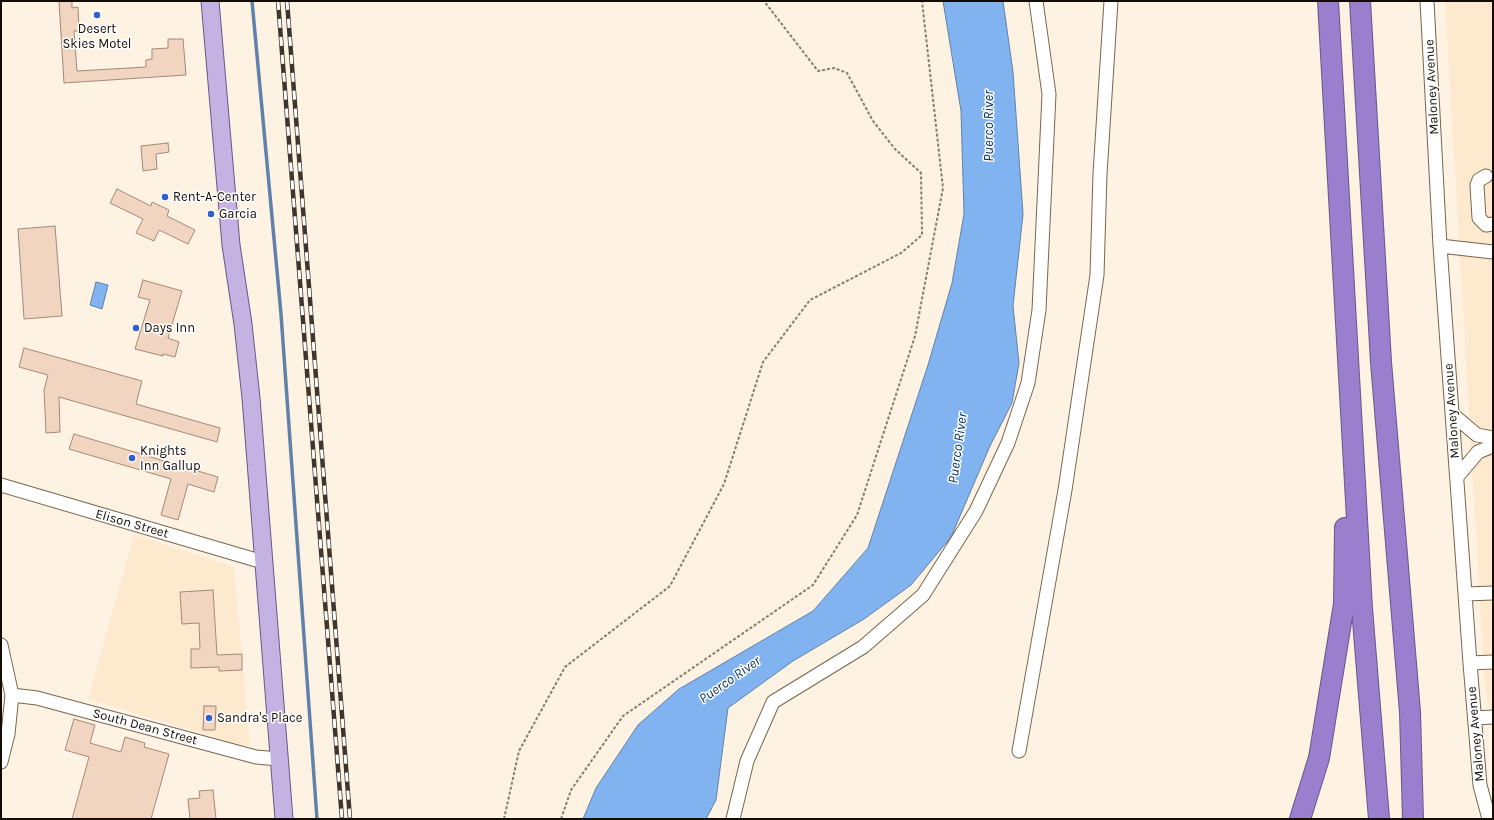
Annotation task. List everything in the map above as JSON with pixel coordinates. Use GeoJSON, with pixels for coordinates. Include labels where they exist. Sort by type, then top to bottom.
{"type":"FeatureCollection","features":[{"type":"Feature","properties":{"kind":"highway"},"geometry":{"type":"LineString","coordinates":[[1328,1],[1362,608],[1379,819]]}},
{"type":"Feature","properties":{"kind":"highway"},"geometry":{"type":"LineString","coordinates":[[1360,1],[1382,362],[1410,712],[1413,819]]}},
{"type":"Feature","properties":{"kind":"highway"},"geometry":{"type":"LineString","coordinates":[[1300,819],[1319,758],[1344,604],[1348,366]]}},
{"type":"Feature","properties":{"kind":"highway"},"geometry":{"type":"LineString","coordinates":[[1410,712],[1426,819]]}},
{"type":"Feature","properties":{"kind":"main road"},"geometry":{"type":"LineString","coordinates":[[210,1],[231,245],[252,398],[284,819]]}},
{"type":"Feature","properties":{"kind":"street"},"geometry":{"type":"LineString","coordinates":[[733,819],[747,761],[773,702],[863,647],[923,595],[976,512],[1008,443],[1028,383],[1039,310],[1049,94],[1036,1]]}},
{"type":"Feature","properties":{"kind":"street"},"geometry":{"type":"LineString","coordinates":[[1019,751],[1065,490],[1097,275],[1100,174],[1111,1]]}},
{"type":"Feature","properties":{"kind":"street","name":"Maloney Avenue"},"geometry":{"type":"LineString","coordinates":[[1427,1],[1440,246],[1470,662],[1480,785],[1490,819]]}},
{"type":"Feature","properties":{"kind":"street"},"geometry":{"type":"LineString","coordinates":[[1486,176],[1479,180],[1477,185],[1479,218],[1486,225],[1493,224]]}},
{"type":"Feature","properties":{"kind":"street"},"geometry":{"type":"LineString","coordinates":[[1440,246],[1493,252]]}},
{"type":"Feature","properties":{"kind":"street"},"geometry":{"type":"LineString","coordinates":[[1452,414],[1477,435],[1493,438]]}},
{"type":"Feature","properties":{"kind":"street"},"geometry":{"type":"LineString","coordinates":[[1456,477],[1478,452],[1493,446]]}},
{"type":"Feature","properties":{"kind":"street","name":"Elison Street"},"geometry":{"type":"LineString","coordinates":[[1,485],[264,562]]}},
{"type":"Feature","properties":{"kind":"street"},"geometry":{"type":"LineString","coordinates":[[1465,594],[1493,593]]}},
{"type":"Feature","properties":{"kind":"street"},"geometry":{"type":"LineString","coordinates":[[1,645],[12,696],[1,762]]}},
{"type":"Feature","properties":{"kind":"street"},"geometry":{"type":"LineString","coordinates":[[1470,662],[1493,662]]}},
{"type":"Feature","properties":{"kind":"street","name":"South Dean Street"},"geometry":{"type":"LineString","coordinates":[[12,696],[37,698],[256,757],[279,759]]}},
{"type":"Feature","properties":{"kind":"street"},"geometry":{"type":"LineString","coordinates":[[1475,718],[1493,717]]}},
{"type":"Feature","properties":{"kind":"path"},"geometry":{"type":"LineString","coordinates":[[504,819],[519,751],[565,667],[670,586],[724,484],[763,362],[810,300],[900,253],[922,235],[921,173],[895,149],[873,121],[847,73],[834,68],[818,71],[764,1]]}},
{"type":"Feature","properties":{"kind":"path"},"geometry":{"type":"LineString","coordinates":[[561,819],[571,790],[623,716],[813,585],[857,515],[915,336],[943,188],[922,1]]}},
{"type":"Feature","properties":{"kind":"shaded area"},"geometry":{"type":"Polygon","coordinates":[[[1445,1],[1493,1],[1493,724],[1485,688],[1445,1]]]}},
{"type":"Feature","properties":{"kind":"shaded area"},"geometry":{"type":"Polygon","coordinates":[[[134,535],[234,567],[250,746],[231,742],[88,699],[134,535]]]}},
{"type":"Feature","properties":{"kind":"water","name":"Puerco River"},"geometry":{"type":"Polygon","coordinates":[[[943,1],[1003,1],[1013,72],[1023,214],[1013,306],[1019,363],[1012,403],[990,446],[951,537],[911,585],[864,619],[793,661],[728,708],[716,800],[706,819],[583,819],[596,788],[638,725],[679,689],[813,611],[868,548],[928,365],[952,283],[964,214],[961,111],[943,1]]]}},
{"type":"Feature","properties":{"kind":"water"},"geometry":{"type":"Polygon","coordinates":[[[96,282],[108,285],[102,309],[90,305],[96,282]]]}},
{"type":"Feature","properties":{"kind":"building"},"geometry":{"type":"Polygon","coordinates":[[[59,1],[72,1],[72,8],[78,7],[79,31],[74,31],[77,71],[146,67],[146,60],[152,59],[152,49],[168,48],[168,39],[183,39],[186,75],[64,83],[59,1]]]}},
{"type":"Feature","properties":{"kind":"building"},"geometry":{"type":"Polygon","coordinates":[[[168,143],[169,152],[156,154],[157,169],[143,171],[141,146],[168,143]]]}},
{"type":"Feature","properties":{"kind":"building"},"geometry":{"type":"Polygon","coordinates":[[[117,189],[151,206],[152,202],[169,210],[167,216],[195,230],[188,244],[159,230],[154,241],[136,233],[143,219],[110,203],[117,189]]]}},
{"type":"Feature","properties":{"kind":"building"},"geometry":{"type":"Polygon","coordinates":[[[55,226],[62,316],[24,319],[18,229],[55,226]]]}},
{"type":"Feature","properties":{"kind":"building"},"geometry":{"type":"Polygon","coordinates":[[[143,280],[182,291],[168,338],[179,342],[175,357],[163,354],[163,356],[135,349],[150,300],[138,297],[143,280]]]}},
{"type":"Feature","properties":{"kind":"building"},"geometry":{"type":"Polygon","coordinates":[[[24,348],[142,381],[136,404],[220,428],[217,442],[59,397],[60,432],[46,433],[44,390],[48,375],[19,367],[24,348]]]}},
{"type":"Feature","properties":{"kind":"building"},"geometry":{"type":"Polygon","coordinates":[[[74,434],[218,477],[214,492],[188,484],[178,520],[161,515],[171,479],[69,449],[74,434]]]}},
{"type":"Feature","properties":{"kind":"building"},"geometry":{"type":"Polygon","coordinates":[[[213,590],[217,655],[242,654],[242,670],[219,671],[219,667],[191,668],[191,649],[200,649],[199,623],[182,624],[180,592],[213,590]]]}},
{"type":"Feature","properties":{"kind":"building","name":"Sandra's Place"},"geometry":{"type":"Polygon","coordinates":[[[204,706],[216,706],[215,730],[203,730],[204,706]]]}},
{"type":"Feature","properties":{"kind":"building"},"geometry":{"type":"Polygon","coordinates":[[[74,719],[95,725],[90,743],[121,752],[125,737],[145,743],[144,747],[169,754],[151,819],[72,819],[89,757],[65,750],[74,719]]]}},
{"type":"Feature","properties":{"kind":"building"},"geometry":{"type":"Polygon","coordinates":[[[213,790],[216,819],[190,819],[188,799],[200,798],[199,791],[213,790]]]}},
{"type":"Feature","properties":{"kind":"waterway"},"geometry":{"type":"LineString","coordinates":[[252,1],[281,314],[317,819]]}},
{"type":"Feature","properties":{"kind":"railway"},"geometry":{"type":"LineString","coordinates":[[278,1],[342,819]]}},
{"type":"Feature","properties":{"kind":"railway"},"geometry":{"type":"LineString","coordinates":[[287,1],[350,819]]}},
{"type":"Feature","properties":{"kind":"place","name":"Desert Skies Motel"},"geometry":{"type":"Point","coordinates":[97,15]}},
{"type":"Feature","properties":{"kind":"place","name":"Rent-A-Center"},"geometry":{"type":"Point","coordinates":[165,197]}},
{"type":"Feature","properties":{"kind":"place","name":"Garcia"},"geometry":{"type":"Point","coordinates":[211,214]}},
{"type":"Feature","properties":{"kind":"place","name":"Days Inn"},"geometry":{"type":"Point","coordinates":[136,328]}},
{"type":"Feature","properties":{"kind":"place","name":"Knights Inn Gallup"},"geometry":{"type":"Point","coordinates":[132,458]}},
{"type":"Feature","properties":{"kind":"place","name":"Sandra's Place"},"geometry":{"type":"Point","coordinates":[209,718]}}]}
